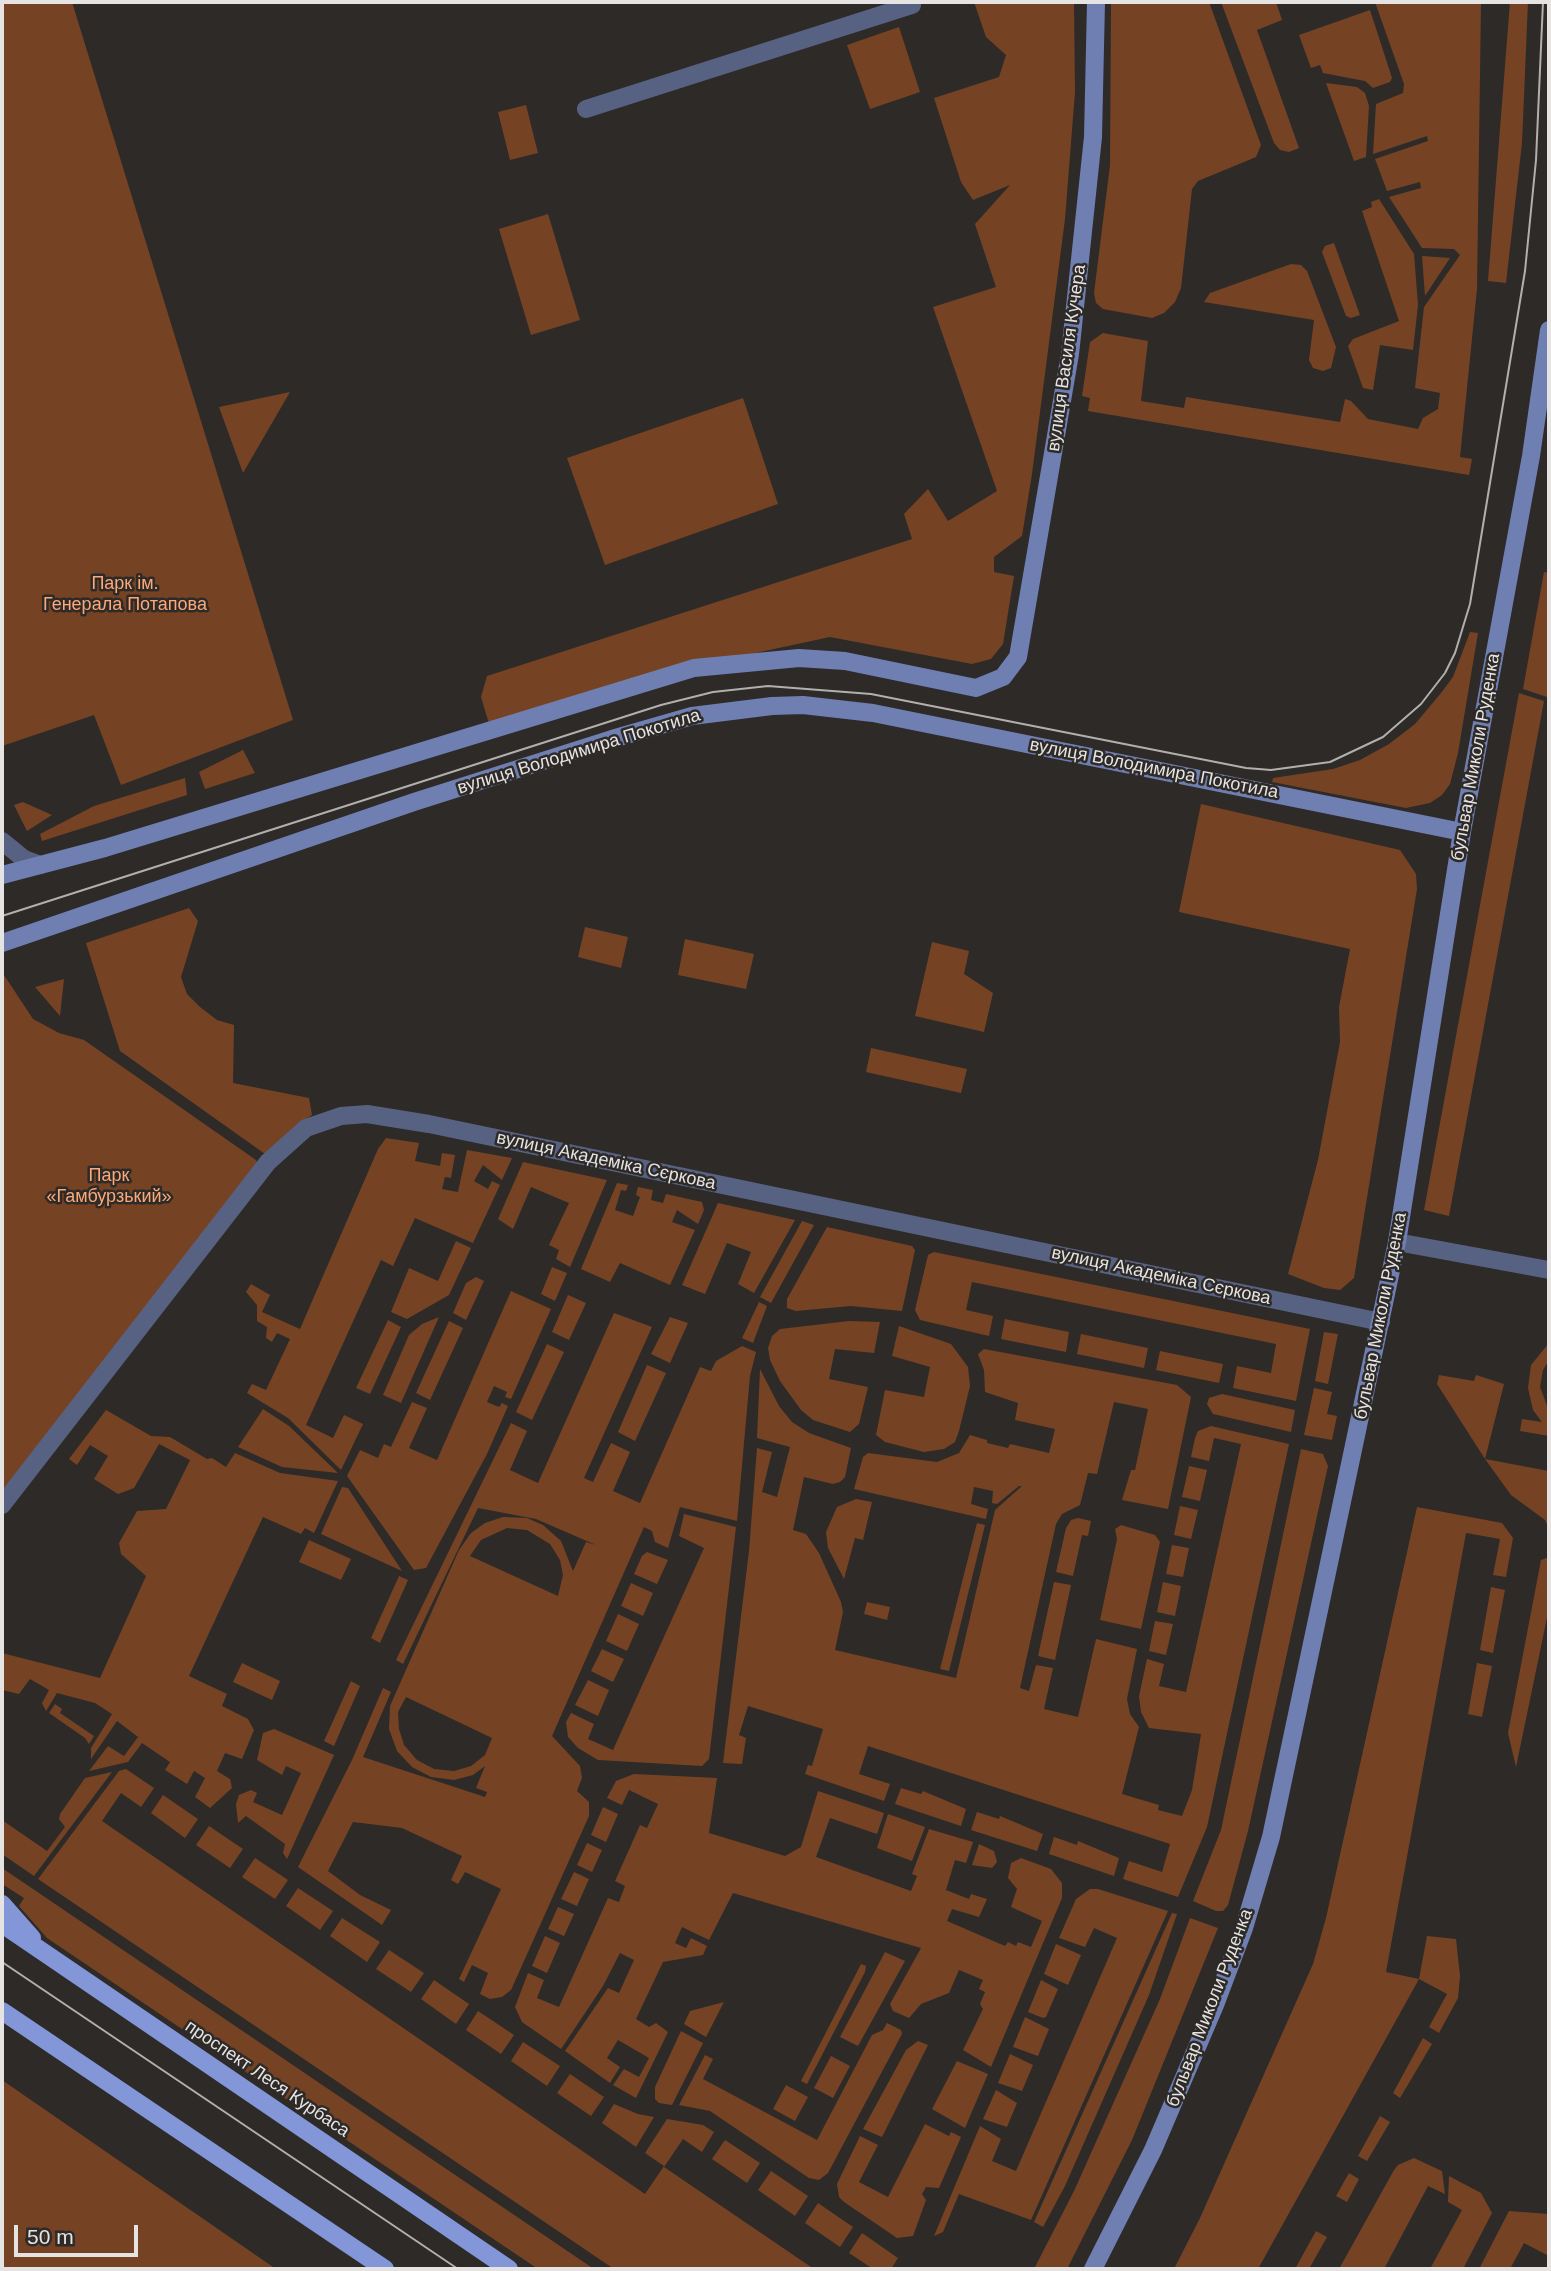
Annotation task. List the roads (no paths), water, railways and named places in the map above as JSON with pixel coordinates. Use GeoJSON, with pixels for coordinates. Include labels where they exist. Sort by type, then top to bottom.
{"type":"FeatureCollection","features":[{"type":"Feature","properties":{"kind":"main road"},"geometry":{"type":"LineString","coordinates":[[2,1904],[49,1956]]}},
{"type":"Feature","properties":{"kind":"main road","name":"проспект Леся Курбаса"},"geometry":{"type":"LineString","coordinates":[[2,1924],[509,2269]]}},
{"type":"Feature","properties":{"kind":"main road"},"geometry":{"type":"LineString","coordinates":[[2,2011],[385,2269]]}},
{"type":"Feature","properties":{"kind":"street","name":"вулиця Василя Кучера"},"geometry":{"type":"LineString","coordinates":[[40,865],[694,668],[776,658],[817,658],[845,661],[976,688],[1003,677],[1018,657],[1075,320],[1093,137],[1096,2]]}},
{"type":"Feature","properties":{"kind":"street"},"geometry":{"type":"LineString","coordinates":[[586,109],[912,5]]}},
{"type":"Feature","properties":{"kind":"street","name":"бульвар Миколи Руденка"},"geometry":{"type":"LineString","coordinates":[[1093,2269],[1153,2150],[1215,2005],[1244,1928],[1270,1838],[1397,1242],[1462,832],[1531,456],[1549,330]]}},
{"type":"Feature","properties":{"kind":"street","name":"вулиця Володимира Покотила"},"geometry":{"type":"LineString","coordinates":[[2,943],[376,815],[612,739],[692,716],[772,706],[803,705],[873,713],[1462,832]]}},
{"type":"Feature","properties":{"kind":"street"},"geometry":{"type":"LineString","coordinates":[[2,841],[24,859],[40,865]]}},
{"type":"Feature","properties":{"kind":"street"},"geometry":{"type":"LineString","coordinates":[[2,875],[40,865]]}},
{"type":"Feature","properties":{"kind":"street","name":"вулиця Академіка Сєркова"},"geometry":{"type":"LineString","coordinates":[[2,1505],[268,1162],[306,1128],[341,1116],[367,1114],[442,1127],[1381,1322]]}},
{"type":"Feature","properties":{"kind":"street"},"geometry":{"type":"LineString","coordinates":[[1397,1242],[1549,1270]]}},
{"type":"Feature","properties":{"kind":"tram line"},"geometry":{"type":"LineString","coordinates":[[2,916],[661,705],[713,692],[768,686],[871,694],[1246,768],[1271,770],[1330,762],[1383,737],[1421,704],[1445,673],[1455,653],[1470,604],[1525,271],[1536,160],[1543,2]]}},
{"type":"Feature","properties":{"kind":"tram line"},"geometry":{"type":"LineString","coordinates":[[2,1962],[458,2269]]}},
{"type":"Feature","properties":{"kind":"park label","name":"Парк ім. Генерала Потапова"},"geometry":{"type":"Point","coordinates":[125,594]}},
{"type":"Feature","properties":{"kind":"park label","name":"Парк «Гамбурзький»"},"geometry":{"type":"Point","coordinates":[109,1186]}}]}
